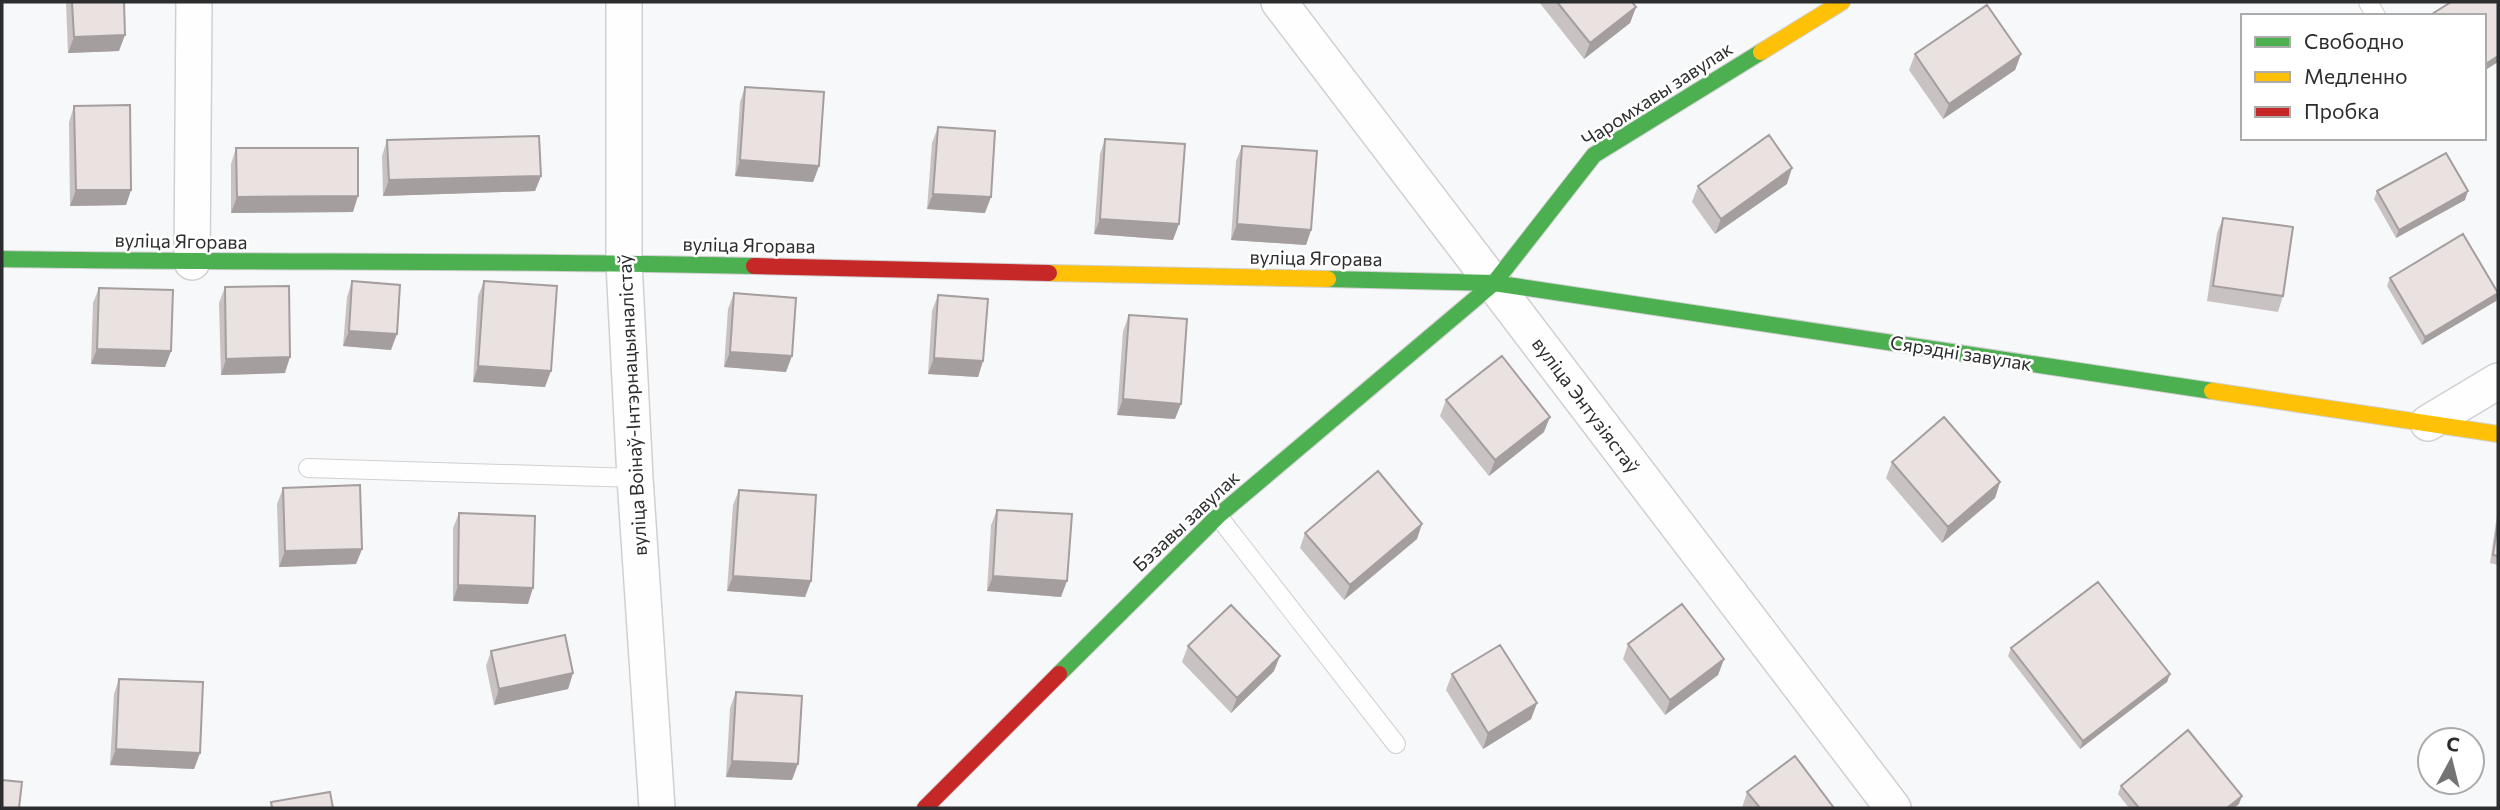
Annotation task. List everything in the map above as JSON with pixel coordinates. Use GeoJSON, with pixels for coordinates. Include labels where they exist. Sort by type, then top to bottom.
{"type":"FeatureCollection","features":[{"type":"Feature","properties":{"kind":"street"},"geometry":{"type":"LineString","coordinates":[[192,262],[194,2]]}},
{"type":"Feature","properties":{"kind":"street","name":"вуліца Воінаў-Інтэрнацыяналістаў"},"geometry":{"type":"LineString","coordinates":[[624,2],[624,262],[657,808]]}},
{"type":"Feature","properties":{"kind":"street","name":"вуліца Энтузіястаў"},"geometry":{"type":"LineString","coordinates":[[1279,2],[1893,808]]}},
{"type":"Feature","properties":{"kind":"street","name":"Чаромхавы завулак"},"geometry":{"type":"LineString","coordinates":[[1494,284],[1594,155],[1842,2]]}},
{"type":"Feature","properties":{"kind":"street","name":"вуліца Ягорава"},"geometry":{"type":"LineString","coordinates":[[2,259],[624,262],[1494,284]]}},
{"type":"Feature","properties":{"kind":"street","name":"Сярэдні завулак"},"geometry":{"type":"LineString","coordinates":[[1494,284],[2498,434]]}},
{"type":"Feature","properties":{"kind":"street","name":"Бэзавы завулак"},"geometry":{"type":"LineString","coordinates":[[925,808],[1218,516],[1494,284]]}},
{"type":"Feature","properties":{"kind":"street"},"geometry":{"type":"LineString","coordinates":[[2428,423],[2498,381]]}},
{"type":"Feature","properties":{"kind":"lane"},"geometry":{"type":"LineString","coordinates":[[309,468],[635,478]]}},
{"type":"Feature","properties":{"kind":"lane"},"geometry":{"type":"LineString","coordinates":[[1218,516],[1396,744]]}},
{"type":"Feature","properties":{"kind":"building"},"geometry":{"type":"Polygon","coordinates":[[[72,2],[124,2],[125,35],[74,37],[72,2]]]}},
{"type":"Feature","properties":{"kind":"building"},"geometry":{"type":"Polygon","coordinates":[[[1557,2],[1632,2],[1636,7],[1590,43],[1557,2]]]}},
{"type":"Feature","properties":{"kind":"building"},"geometry":{"type":"Polygon","coordinates":[[[2451,2],[2498,2],[2498,56],[2486,64],[2486,14],[2432,14],[2451,2]]]}},
{"type":"Feature","properties":{"kind":"building"},"geometry":{"type":"Polygon","coordinates":[[[1987,5],[2021,54],[1949,104],[1915,54],[1987,5]]]}},
{"type":"Feature","properties":{"kind":"building"},"geometry":{"type":"Polygon","coordinates":[[[745,87],[824,92],[819,166],[740,160],[745,87]]]}},
{"type":"Feature","properties":{"kind":"building"},"geometry":{"type":"Polygon","coordinates":[[[130,105],[131,190],[76,190],[74,106],[130,105]]]}},
{"type":"Feature","properties":{"kind":"building"},"geometry":{"type":"Polygon","coordinates":[[[938,127],[995,131],[991,197],[933,194],[938,127]]]}},
{"type":"Feature","properties":{"kind":"building"},"geometry":{"type":"Polygon","coordinates":[[[1769,135],[1792,168],[1721,219],[1698,186],[1769,135]]]}},
{"type":"Feature","properties":{"kind":"building"},"geometry":{"type":"Polygon","coordinates":[[[539,136],[541,176],[389,180],[387,140],[539,136]]]}},
{"type":"Feature","properties":{"kind":"building"},"geometry":{"type":"Polygon","coordinates":[[[1105,139],[1185,144],[1179,224],[1100,219],[1105,139]]]}},
{"type":"Feature","properties":{"kind":"building"},"geometry":{"type":"Polygon","coordinates":[[[1242,146],[1317,151],[1311,230],[1237,224],[1242,146]]]}},
{"type":"Feature","properties":{"kind":"building"},"geometry":{"type":"Polygon","coordinates":[[[236,148],[358,148],[358,196],[237,197],[236,148]]]}},
{"type":"Feature","properties":{"kind":"building"},"geometry":{"type":"Polygon","coordinates":[[[2446,153],[2468,191],[2399,230],[2377,191],[2446,153]]]}},
{"type":"Feature","properties":{"kind":"building"},"geometry":{"type":"Polygon","coordinates":[[[2223,218],[2293,227],[2283,296],[2213,286],[2223,218]]]}},
{"type":"Feature","properties":{"kind":"building"},"geometry":{"type":"Polygon","coordinates":[[[2463,234],[2498,293],[2425,337],[2390,278],[2463,234]]]}},
{"type":"Feature","properties":{"kind":"building"},"geometry":{"type":"Polygon","coordinates":[[[352,281],[400,285],[397,334],[349,331],[352,281]]]}},
{"type":"Feature","properties":{"kind":"building"},"geometry":{"type":"Polygon","coordinates":[[[484,281],[557,286],[551,371],[478,366],[484,281]]]}},
{"type":"Feature","properties":{"kind":"building"},"geometry":{"type":"Polygon","coordinates":[[[289,286],[290,357],[226,359],[225,287],[289,286]]]}},
{"type":"Feature","properties":{"kind":"building"},"geometry":{"type":"Polygon","coordinates":[[[99,288],[173,290],[171,351],[97,349],[99,288]]]}},
{"type":"Feature","properties":{"kind":"building"},"geometry":{"type":"Polygon","coordinates":[[[734,293],[796,298],[792,356],[730,352],[734,293]]]}},
{"type":"Feature","properties":{"kind":"building"},"geometry":{"type":"Polygon","coordinates":[[[938,295],[988,299],[983,361],[934,358],[938,295]]]}},
{"type":"Feature","properties":{"kind":"building"},"geometry":{"type":"Polygon","coordinates":[[[1129,315],[1187,319],[1181,404],[1123,399],[1129,315]]]}},
{"type":"Feature","properties":{"kind":"building"},"geometry":{"type":"Polygon","coordinates":[[[1502,356],[1550,417],[1495,460],[1446,400],[1502,356]]]}},
{"type":"Feature","properties":{"kind":"building"},"geometry":{"type":"Polygon","coordinates":[[[1944,417],[2000,482],[1948,527],[1892,462],[1944,417]]]}},
{"type":"Feature","properties":{"kind":"building"},"geometry":{"type":"Polygon","coordinates":[[[1378,471],[1422,524],[1350,585],[1305,533],[1378,471]]]}},
{"type":"Feature","properties":{"kind":"building"},"geometry":{"type":"Polygon","coordinates":[[[360,485],[362,549],[285,551],[283,488],[360,485]]]}},
{"type":"Feature","properties":{"kind":"building"},"geometry":{"type":"Polygon","coordinates":[[[739,490],[816,495],[811,581],[733,576],[739,490]]]}},
{"type":"Feature","properties":{"kind":"building"},"geometry":{"type":"Polygon","coordinates":[[[997,510],[1072,514],[1067,581],[993,576],[997,510]]]}},
{"type":"Feature","properties":{"kind":"building"},"geometry":{"type":"Polygon","coordinates":[[[459,513],[535,516],[533,588],[458,585],[459,513]]]}},
{"type":"Feature","properties":{"kind":"building"},"geometry":{"type":"Polygon","coordinates":[[[2498,521],[2498,556],[2493,555],[2498,521]]]}},
{"type":"Feature","properties":{"kind":"building"},"geometry":{"type":"Polygon","coordinates":[[[2098,582],[2170,674],[2083,741],[2011,648],[2098,582]]]}},
{"type":"Feature","properties":{"kind":"building"},"geometry":{"type":"Polygon","coordinates":[[[1682,604],[1724,659],[1670,700],[1628,644],[1682,604]]]}},
{"type":"Feature","properties":{"kind":"building"},"geometry":{"type":"Polygon","coordinates":[[[1231,605],[1280,656],[1237,698],[1188,646],[1231,605]]]}},
{"type":"Feature","properties":{"kind":"building"},"geometry":{"type":"Polygon","coordinates":[[[565,635],[573,673],[499,689],[491,651],[565,635]]]}},
{"type":"Feature","properties":{"kind":"building"},"geometry":{"type":"Polygon","coordinates":[[[1500,645],[1537,703],[1488,733],[1452,674],[1500,645]]]}},
{"type":"Feature","properties":{"kind":"building"},"geometry":{"type":"Polygon","coordinates":[[[119,679],[203,682],[200,753],[116,749],[119,679]]]}},
{"type":"Feature","properties":{"kind":"building"},"geometry":{"type":"Polygon","coordinates":[[[736,692],[802,696],[798,764],[732,761],[736,692]]]}},
{"type":"Feature","properties":{"kind":"building"},"geometry":{"type":"Polygon","coordinates":[[[2188,730],[2242,796],[2227,808],[2139,808],[2121,786],[2188,730]]]}},
{"type":"Feature","properties":{"kind":"building"},"geometry":{"type":"Polygon","coordinates":[[[1795,756],[1834,808],[1760,808],[1747,792],[1795,756]]]}},
{"type":"Feature","properties":{"kind":"building"},"geometry":{"type":"Polygon","coordinates":[[[2,780],[22,782],[19,808],[2,808],[2,780]]]}},
{"type":"Feature","properties":{"kind":"building"},"geometry":{"type":"Polygon","coordinates":[[[330,792],[333,808],[272,808],[271,802],[330,792]]]}},
{"type":"Feature","properties":{"kind":"traffic: fast"},"geometry":{"type":"LineString","coordinates":[[1059,674],[1218,516],[1494,283],[1594,155],[1761,52]]}},
{"type":"Feature","properties":{"kind":"traffic: fast"},"geometry":{"type":"LineString","coordinates":[[2,259],[754,266]]}},
{"type":"Feature","properties":{"kind":"traffic: fast"},"geometry":{"type":"LineString","coordinates":[[1328,279],[1494,283],[2212,391]]}},
{"type":"Feature","properties":{"kind":"traffic: slow"},"geometry":{"type":"LineString","coordinates":[[1761,52],[1842,2]]}},
{"type":"Feature","properties":{"kind":"traffic: slow"},"geometry":{"type":"LineString","coordinates":[[1049,273],[1328,279]]}},
{"type":"Feature","properties":{"kind":"traffic: slow"},"geometry":{"type":"LineString","coordinates":[[2212,391],[2498,434]]}},
{"type":"Feature","properties":{"kind":"traffic: jam"},"geometry":{"type":"LineString","coordinates":[[754,266],[1049,273]]}},
{"type":"Feature","properties":{"kind":"traffic: jam"},"geometry":{"type":"LineString","coordinates":[[925,808],[1059,674]]}}]}
